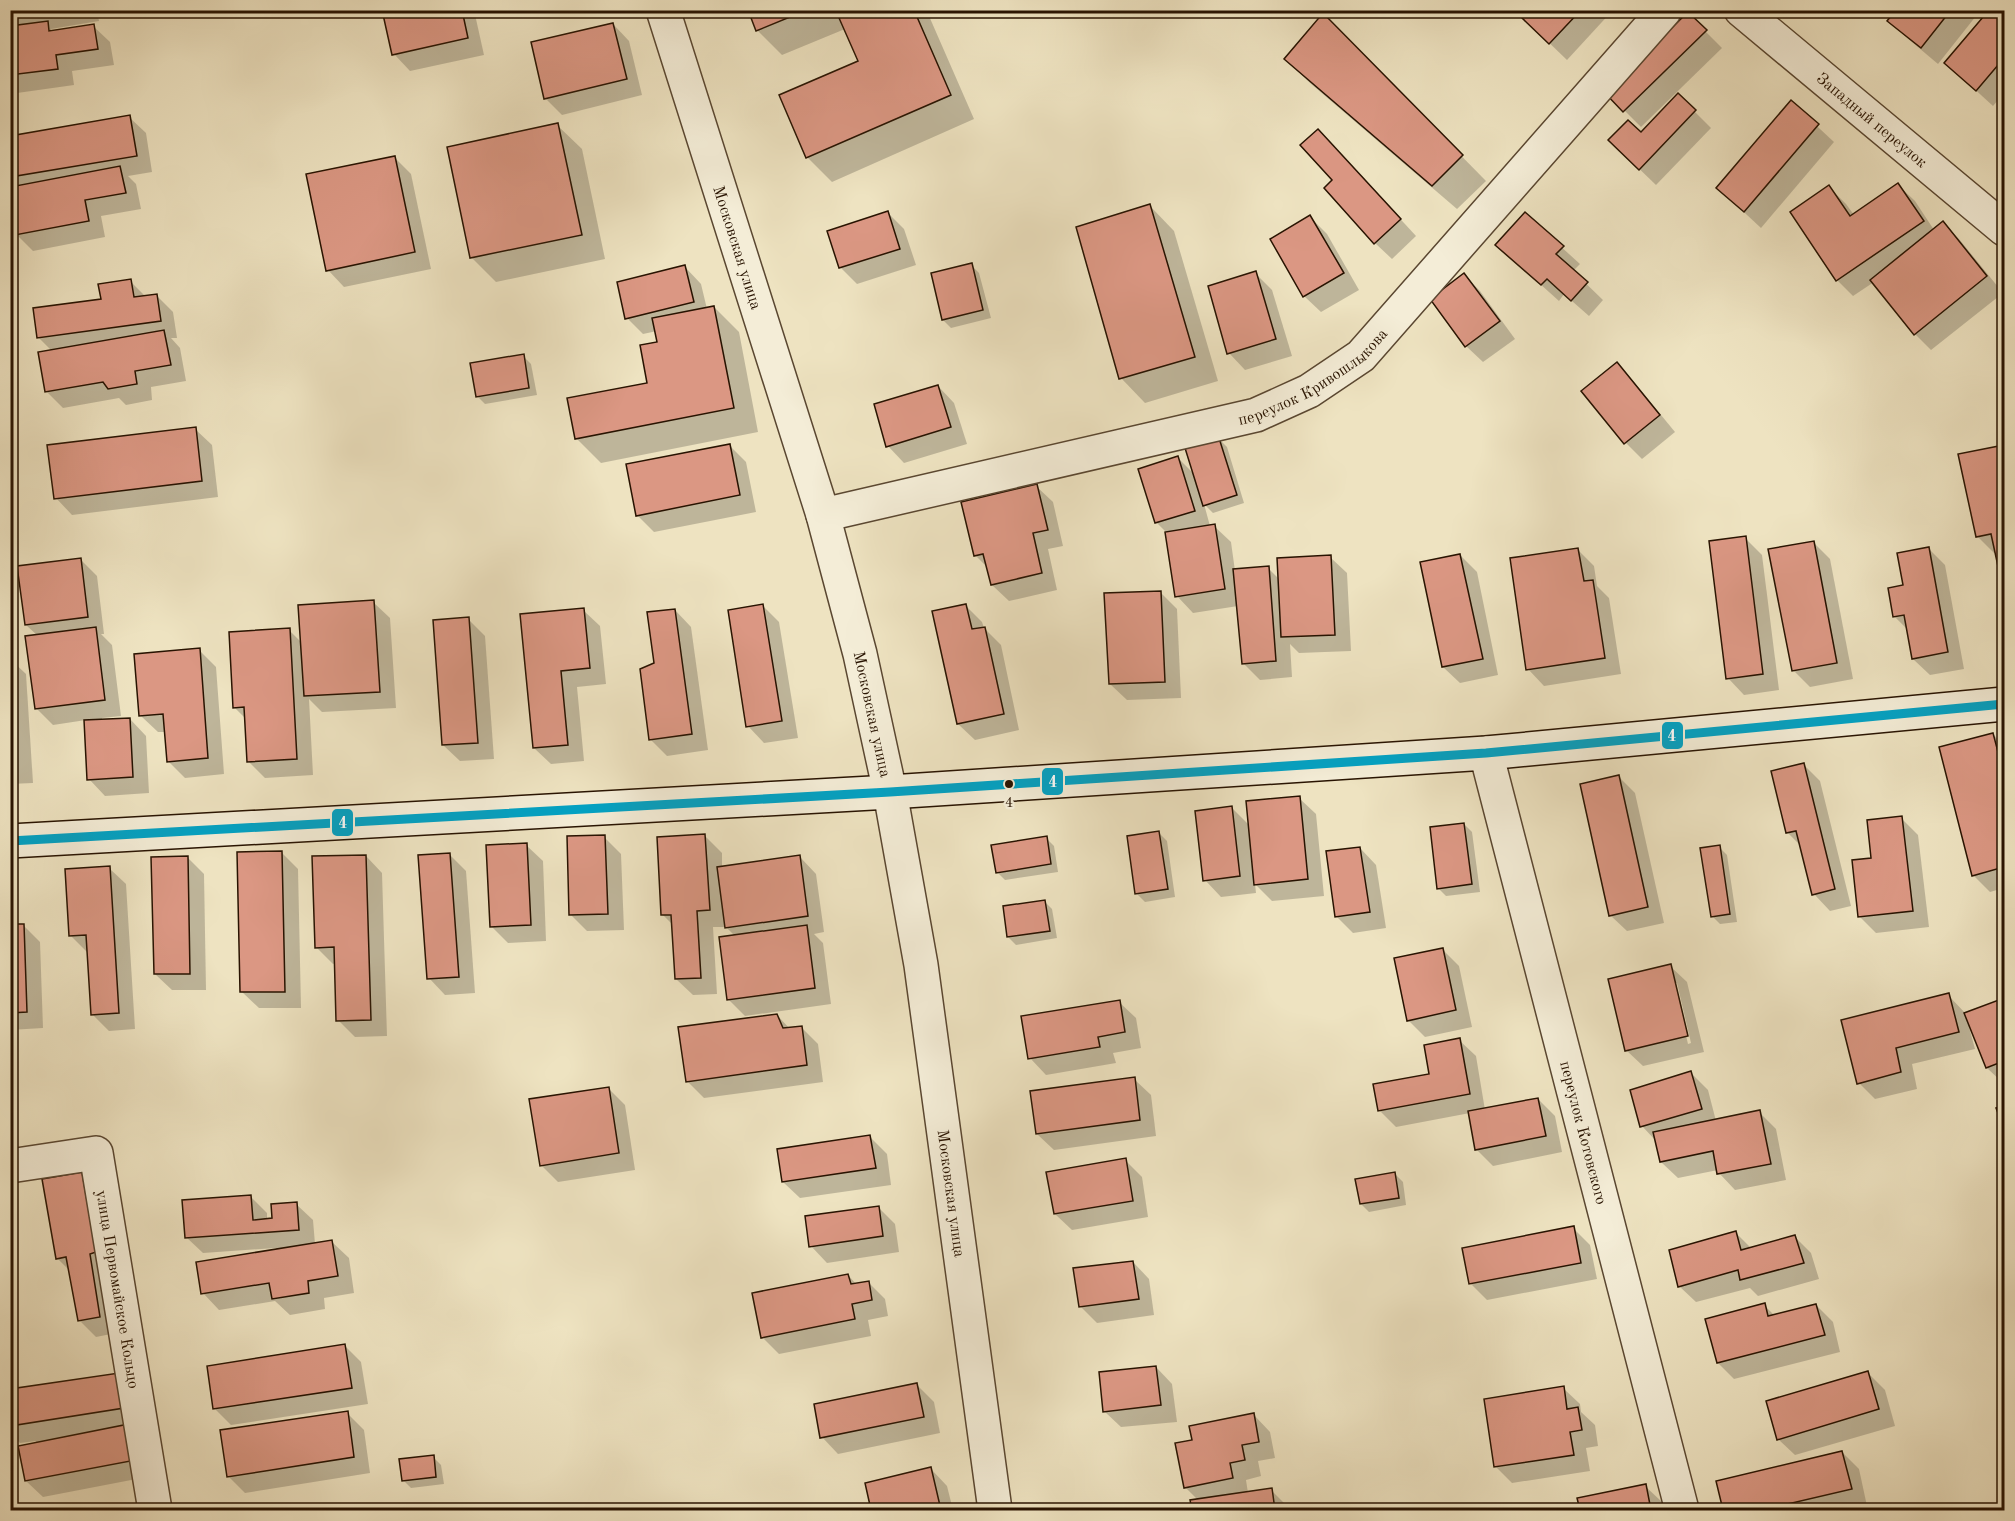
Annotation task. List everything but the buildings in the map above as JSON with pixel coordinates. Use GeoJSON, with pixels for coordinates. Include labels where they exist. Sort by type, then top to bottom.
{"type":"FeatureCollection","features":[{"type":"Feature","properties":{"kind":"street","name":"Московская улица"},"geometry":{"type":"LineString","coordinates":[[663,10],[823,515],[860,654],[890,792],[921,965],[995,1510]]}},
{"type":"Feature","properties":{"kind":"street","name":"переулок Кривошлыкова"},"geometry":{"type":"LineString","coordinates":[[823,515],[1256,415],[1309,391],[1361,356],[1665,10]]}},
{"type":"Feature","properties":{"kind":"street","name":"Западный переулок"},"geometry":{"type":"LineString","coordinates":[[1741,10],[2004,229]]}},
{"type":"Feature","properties":{"kind":"street"},"geometry":{"type":"LineString","coordinates":[[10,841],[890,792],[1486,753],[2004,704]]}},
{"type":"Feature","properties":{"kind":"street","name":"переулок Котовского"},"geometry":{"type":"LineString","coordinates":[[1486,753],[1682,1510]]}},
{"type":"Feature","properties":{"kind":"street","name":"улица Первомайское Кольцо"},"geometry":{"type":"LineString","coordinates":[[10,1166],[96,1152],[155,1510]]}},
{"type":"Feature","properties":{"kind":"transit line","name":"4"},"geometry":{"type":"LineString","coordinates":[[10,841],[890,792],[1486,753],[2004,704]]}},
{"type":"Feature","properties":{"kind":"place","name":"4"},"geometry":{"type":"Point","coordinates":[1009,784]}}]}
